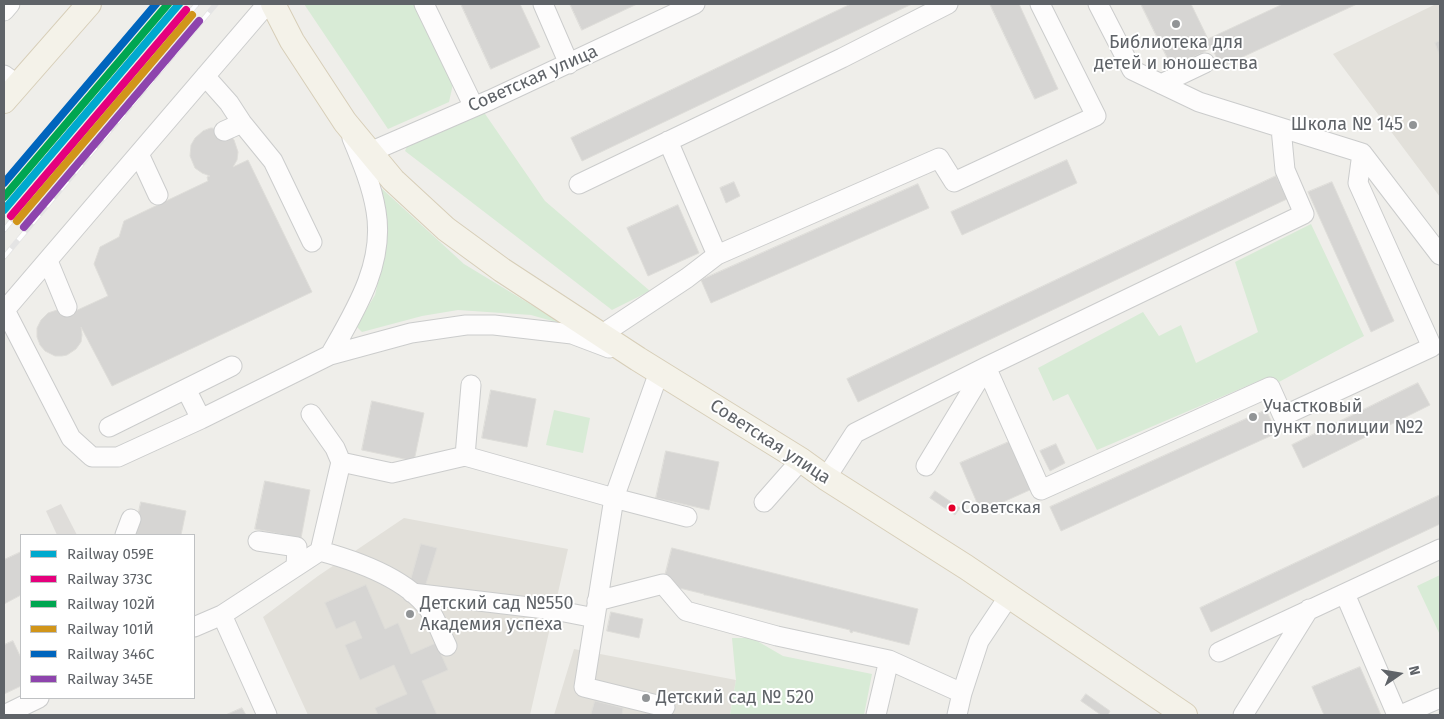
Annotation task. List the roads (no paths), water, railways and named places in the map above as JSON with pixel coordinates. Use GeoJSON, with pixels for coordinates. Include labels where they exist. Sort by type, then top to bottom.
{"type":"FeatureCollection","features":[{"type":"Feature","properties":{"kind":"main road"},"geometry":{"type":"LineString","coordinates":[[8,87],[90,4]]}},
{"type":"Feature","properties":{"kind":"main road","name":"Советская улица"},"geometry":{"type":"LineString","coordinates":[[273,4],[292,41],[345,122],[393,180],[446,229],[502,270],[638,359],[801,460],[826,478],[966,567],[1185,715]]}},
{"type":"Feature","properties":{"kind":"street"},"geometry":{"type":"LineString","coordinates":[[4,11],[10,4]]}},
{"type":"Feature","properties":{"kind":"street"},"geometry":{"type":"LineString","coordinates":[[267,4],[5,310],[71,438],[92,457],[118,457],[201,419],[330,355],[411,333],[466,325],[494,325],[572,334],[638,359]]}},
{"type":"Feature","properties":{"kind":"street"},"geometry":{"type":"LineString","coordinates":[[424,4],[474,107]]}},
{"type":"Feature","properties":{"kind":"street"},"geometry":{"type":"LineString","coordinates":[[543,4],[569,64]]}},
{"type":"Feature","properties":{"kind":"street","name":"Советская улица"},"geometry":{"type":"LineString","coordinates":[[370,152],[569,64],[694,4]]}},
{"type":"Feature","properties":{"kind":"street"},"geometry":{"type":"LineString","coordinates":[[579,184],[842,58],[948,4]]}},
{"type":"Feature","properties":{"kind":"street"},"geometry":{"type":"LineString","coordinates":[[602,335],[687,278],[717,255],[938,158],[954,182],[1096,116],[1040,4]]}},
{"type":"Feature","properties":{"kind":"street"},"geometry":{"type":"LineString","coordinates":[[1098,4],[1132,70],[1199,102],[1362,153],[1440,255]]}},
{"type":"Feature","properties":{"kind":"street"},"geometry":{"type":"LineString","coordinates":[[1161,84],[1205,64]]}},
{"type":"Feature","properties":{"kind":"street"},"geometry":{"type":"LineString","coordinates":[[205,76],[229,102],[242,123],[273,161],[312,242]]}},
{"type":"Feature","properties":{"kind":"street"},"geometry":{"type":"LineString","coordinates":[[330,355],[354,312],[369,279],[377,246],[376,212],[368,179],[345,122]]}},
{"type":"Feature","properties":{"kind":"street"},"geometry":{"type":"LineString","coordinates":[[224,131],[242,123]]}},
{"type":"Feature","properties":{"kind":"street"},"geometry":{"type":"LineString","coordinates":[[826,478],[855,433],[986,367],[1304,214],[1285,170],[1281,128]]}},
{"type":"Feature","properties":{"kind":"street"},"geometry":{"type":"LineString","coordinates":[[668,141],[717,255]]}},
{"type":"Feature","properties":{"kind":"street"},"geometry":{"type":"LineString","coordinates":[[986,367],[1041,490],[1270,387],[1283,416],[1432,347],[1358,183],[1362,153]]}},
{"type":"Feature","properties":{"kind":"street"},"geometry":{"type":"LineString","coordinates":[[139,154],[158,195]]}},
{"type":"Feature","properties":{"kind":"street"},"geometry":{"type":"LineString","coordinates":[[48,260],[68,307]]}},
{"type":"Feature","properties":{"kind":"street"},"geometry":{"type":"LineString","coordinates":[[108,427],[232,366]]}},
{"type":"Feature","properties":{"kind":"street"},"geometry":{"type":"LineString","coordinates":[[926,466],[986,367]]}},
{"type":"Feature","properties":{"kind":"street"},"geometry":{"type":"LineString","coordinates":[[659,372],[614,498],[584,687],[665,707]]}},
{"type":"Feature","properties":{"kind":"street"},"geometry":{"type":"LineString","coordinates":[[465,456],[471,385]]}},
{"type":"Feature","properties":{"kind":"street"},"geometry":{"type":"LineString","coordinates":[[186,389],[201,419]]}},
{"type":"Feature","properties":{"kind":"street"},"geometry":{"type":"LineString","coordinates":[[195,628],[222,615],[320,550],[341,462],[336,448],[311,414]]}},
{"type":"Feature","properties":{"kind":"street"},"geometry":{"type":"LineString","coordinates":[[341,462],[392,473],[465,456],[687,518]]}},
{"type":"Feature","properties":{"kind":"street"},"geometry":{"type":"LineString","coordinates":[[764,502],[801,460]]}},
{"type":"Feature","properties":{"kind":"street"},"geometry":{"type":"LineString","coordinates":[[258,541],[297,547],[296,566]]}},
{"type":"Feature","properties":{"kind":"street"},"geometry":{"type":"LineString","coordinates":[[1219,652],[1440,548]]}},
{"type":"Feature","properties":{"kind":"street"},"geometry":{"type":"LineString","coordinates":[[320,550],[383,573],[412,593],[432,613],[447,646]]}},
{"type":"Feature","properties":{"kind":"street"},"geometry":{"type":"LineString","coordinates":[[412,593],[554,610],[596,609],[663,584],[686,612],[777,636],[889,660],[962,693]]}},
{"type":"Feature","properties":{"kind":"street"},"geometry":{"type":"LineString","coordinates":[[1345,594],[1397,715]]}},
{"type":"Feature","properties":{"kind":"street"},"geometry":{"type":"LineString","coordinates":[[958,715],[962,693],[979,641],[1009,596]]}},
{"type":"Feature","properties":{"kind":"street"},"geometry":{"type":"LineString","coordinates":[[1243,715],[1309,609]]}},
{"type":"Feature","properties":{"kind":"street"},"geometry":{"type":"LineString","coordinates":[[222,615],[267,715]]}},
{"type":"Feature","properties":{"kind":"street"},"geometry":{"type":"LineString","coordinates":[[876,715],[889,660]]}},
{"type":"Feature","properties":{"kind":"street"},"geometry":{"type":"LineString","coordinates":[[1401,715],[1440,698]]}},
{"type":"Feature","properties":{"kind":"street"},"geometry":{"type":"LineString","coordinates":[[4,715],[37,699]]}},
{"type":"Feature","properties":{"kind":"railway"},"geometry":{"type":"LineString","coordinates":[[4,230],[197,4]]}},
{"type":"Feature","properties":{"kind":"railway"},"geometry":{"type":"LineString","coordinates":[[4,257],[216,4]]}},
{"type":"Feature","properties":{"kind":"rail line","name":"346С"},"geometry":{"type":"LineString","coordinates":[[4,183],[156,4]]}},
{"type":"Feature","properties":{"kind":"rail line","name":"102Й"},"geometry":{"type":"LineString","coordinates":[[4,197],[168,4]]}},
{"type":"Feature","properties":{"kind":"rail line","name":"059Е"},"geometry":{"type":"LineString","coordinates":[[4,210],[179,4]]}},
{"type":"Feature","properties":{"kind":"rail line","name":"373C"},"geometry":{"type":"LineString","coordinates":[[11,216],[186,10]]}},
{"type":"Feature","properties":{"kind":"rail line","name":"101Й"},"geometry":{"type":"LineString","coordinates":[[17,221],[192,15]]}},
{"type":"Feature","properties":{"kind":"rail line","name":"345Е"},"geometry":{"type":"LineString","coordinates":[[24,227],[199,21]]}},
{"type":"Feature","properties":{"kind":"place","name":"Библиотека для детей и юношества"},"geometry":{"type":"Point","coordinates":[1176,24]}},
{"type":"Feature","properties":{"kind":"place","name":"Школа № 145"},"geometry":{"type":"Point","coordinates":[1413,125]}},
{"type":"Feature","properties":{"kind":"place","name":"Участковый пункт полиции №2"},"geometry":{"type":"Point","coordinates":[1253,417]}},
{"type":"Feature","properties":{"kind":"place","name":"Советская"},"geometry":{"type":"Point","coordinates":[952,508]}},
{"type":"Feature","properties":{"kind":"place","name":"Детский сад №550 Академия успеха"},"geometry":{"type":"Point","coordinates":[410,614]}},
{"type":"Feature","properties":{"kind":"place","name":"Детский сад № 520"},"geometry":{"type":"Point","coordinates":[646,698]}}]}
